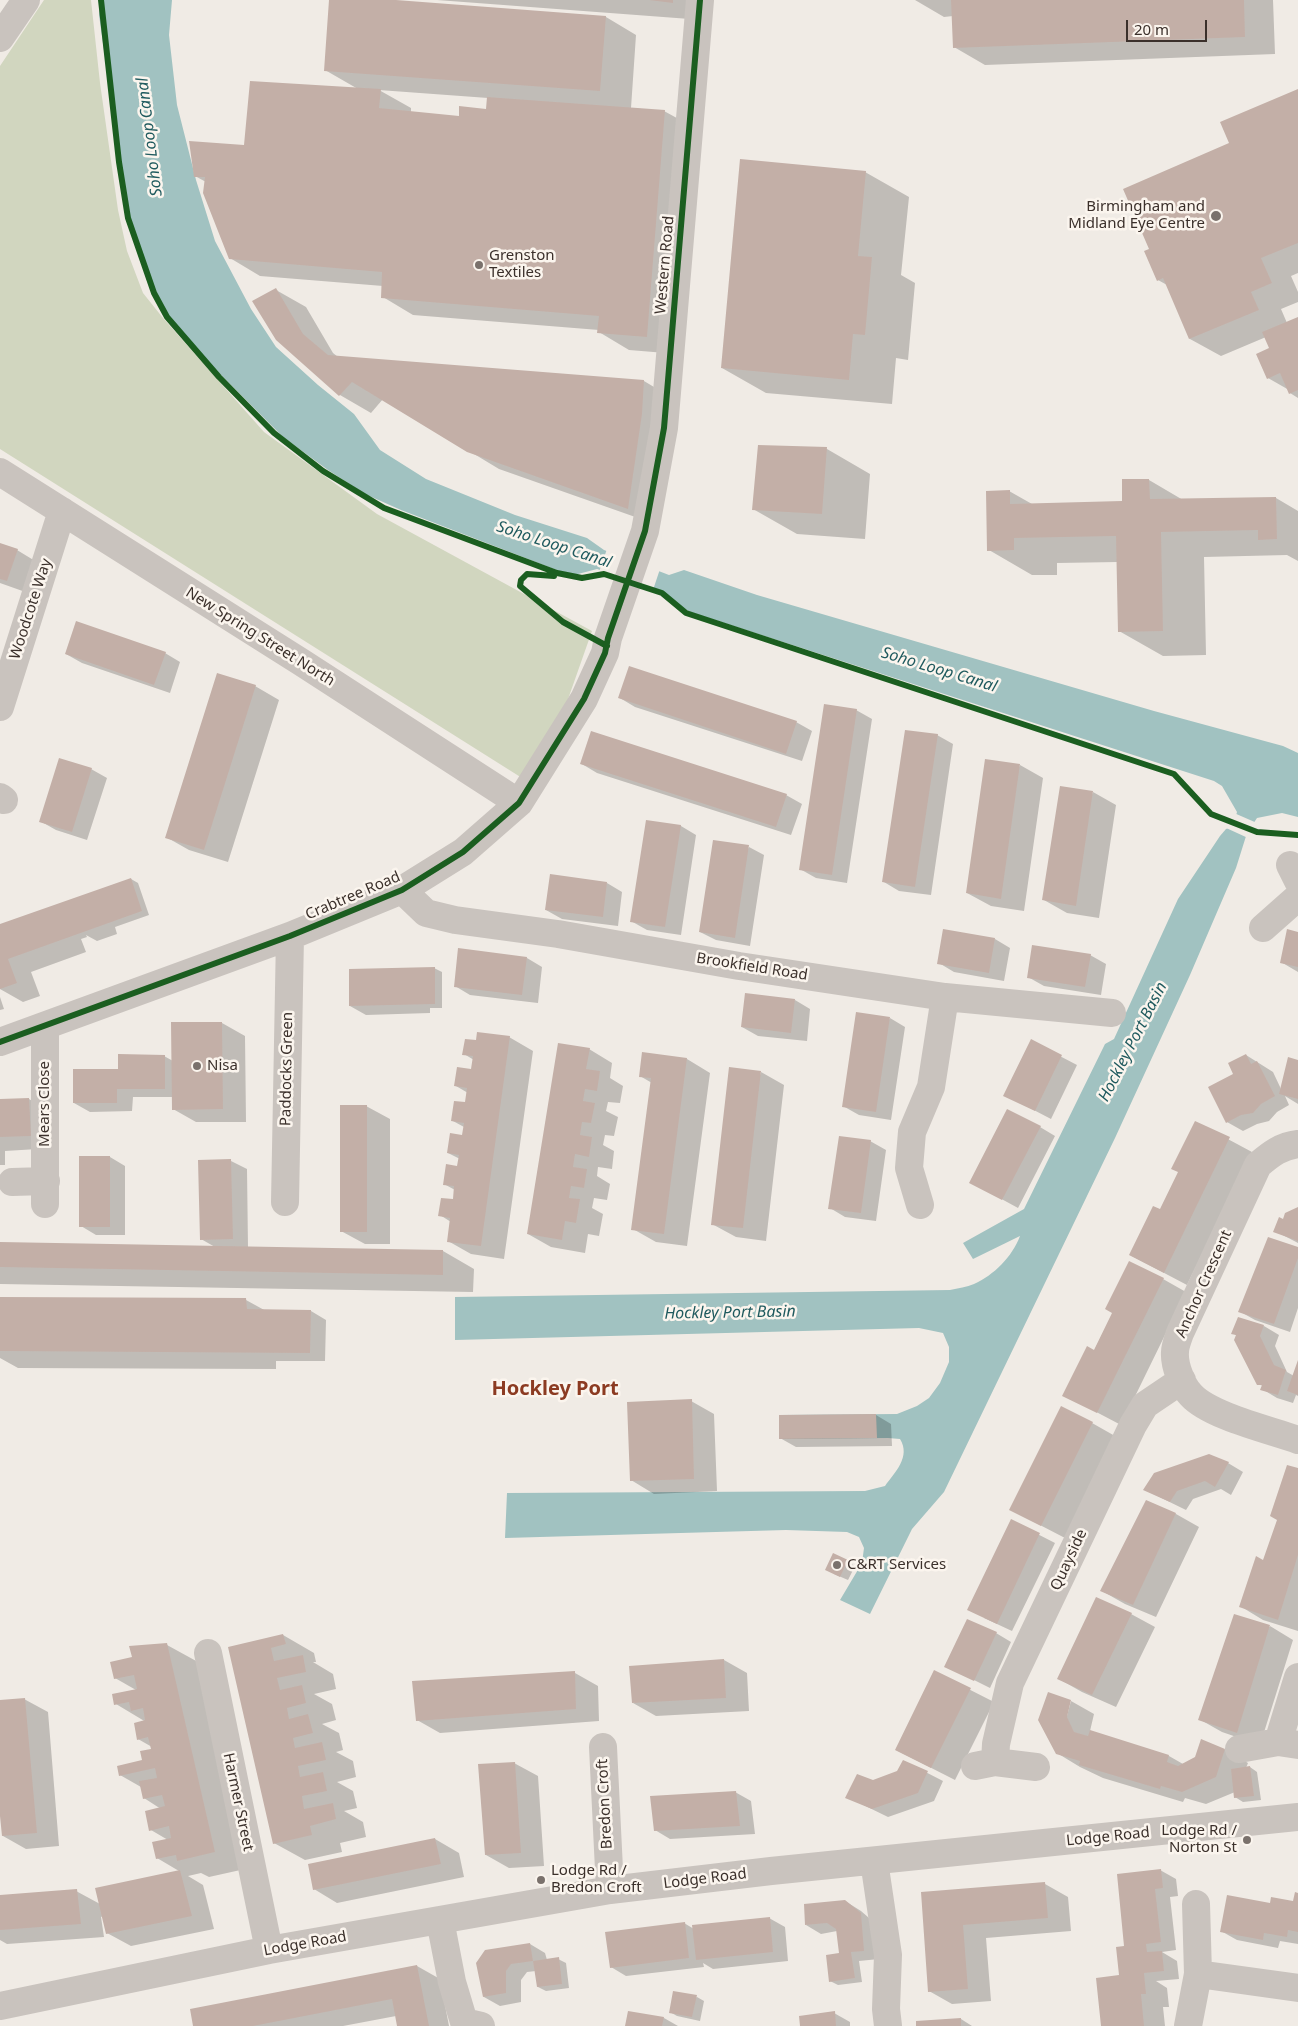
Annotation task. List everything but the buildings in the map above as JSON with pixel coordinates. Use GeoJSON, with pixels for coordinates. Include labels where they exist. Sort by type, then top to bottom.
{"type":"FeatureCollection","features":[{"type":"Feature","properties":{"kind":"street"},"geometry":{"type":"LineString","coordinates":[[0,38],[26,0]]}},
{"type":"Feature","properties":{"kind":"street","name":"Western Road"},"geometry":{"type":"LineString","coordinates":[[608,638],[646,531],[664,428],[700,0]]}},
{"type":"Feature","properties":{"kind":"street","name":"New Spring Street North"},"geometry":{"type":"LineString","coordinates":[[0,472],[519,803]]}},
{"type":"Feature","properties":{"kind":"street","name":"Woodcote Way"},"geometry":{"type":"LineString","coordinates":[[0,707],[62,511]]}},
{"type":"Feature","properties":{"kind":"street","name":"Crabtree Road"},"geometry":{"type":"LineString","coordinates":[[0,1042],[290,936],[402,890],[464,852],[519,803],[584,699],[605,653],[608,638]]}},
{"type":"Feature","properties":{"kind":"street","name":"Brookfield Road"},"geometry":{"type":"LineString","coordinates":[[402,890],[426,912],[455,920],[558,934],[739,966],[945,997],[1112,1013]]}},
{"type":"Feature","properties":{"kind":"street"},"geometry":{"type":"LineString","coordinates":[[1263,928],[1298,897]]}},
{"type":"Feature","properties":{"kind":"street","name":"Paddocks Green"},"geometry":{"type":"LineString","coordinates":[[285,1202],[290,936]]}},
{"type":"Feature","properties":{"kind":"street"},"geometry":{"type":"LineString","coordinates":[[920,1205],[900,1132],[931,1087],[945,997]]}},
{"type":"Feature","properties":{"kind":"street","name":"Mears Close"},"geometry":{"type":"LineString","coordinates":[[12,1182],[45,1192],[45,1026]]}},
{"type":"Feature","properties":{"kind":"street","name":"Anchor Crescent"},"geometry":{"type":"LineString","coordinates":[[1298,1144],[1288,1145],[1273,1152],[1258,1165],[1180,1333],[1175,1352],[1182,1380],[1190,1394],[1214,1411],[1298,1440]]}},
{"type":"Feature","properties":{"kind":"street","name":"Quayside"},"geometry":{"type":"LineString","coordinates":[[1036,1767],[985,1764],[996,1744],[1010,1683],[1145,1405],[1182,1380]]}},
{"type":"Feature","properties":{"kind":"street","name":"Harmer Street"},"geometry":{"type":"LineString","coordinates":[[208,1653],[269,1950]]}},
{"type":"Feature","properties":{"kind":"street"},"geometry":{"type":"LineString","coordinates":[[1239,1749],[1288,1743],[1298,1677]]}},
{"type":"Feature","properties":{"kind":"street","name":"Bredon Croft"},"geometry":{"type":"LineString","coordinates":[[603,1747],[610,1890]]}},
{"type":"Feature","properties":{"kind":"street","name":"Lodge Road"},"geometry":{"type":"LineString","coordinates":[[0,2006],[269,1950],[610,1890],[1298,1817]]}},
{"type":"Feature","properties":{"kind":"street"},"geometry":{"type":"LineString","coordinates":[[874,1861],[888,1956],[886,2009],[888,2026]]}},
{"type":"Feature","properties":{"kind":"street"},"geometry":{"type":"LineString","coordinates":[[1188,2026],[1198,1974],[1196,1904]]}},
{"type":"Feature","properties":{"kind":"street"},"geometry":{"type":"LineString","coordinates":[[440,1920],[452,1982],[464,2022],[481,2026]]}},
{"type":"Feature","properties":{"kind":"street"},"geometry":{"type":"LineString","coordinates":[[1198,1974],[1298,1988]]}},
{"type":"Feature","properties":{"kind":"green space"},"geometry":{"type":"Polygon","coordinates":[[[44,0],[91,0],[100,83],[118,210],[127,251],[143,293],[163,318],[264,432],[377,514],[592,631],[567,702],[522,778],[0,449],[0,66],[44,0]]]}},
{"type":"Feature","properties":{"kind":"water"},"geometry":{"type":"Polygon","coordinates":[[[100,0],[172,0],[169,35],[177,105],[196,180],[215,241],[251,309],[276,347],[354,414],[380,450],[426,479],[515,515],[587,538],[604,550],[669,575],[684,570],[757,595],[1154,711],[1283,746],[1298,753],[1298,817],[1282,813],[1257,818],[1247,833],[1236,868],[1190,975],[1115,1138],[944,1492],[912,1529],[870,1614],[840,1600],[862,1563],[864,1548],[859,1537],[847,1532],[786,1530],[505,1538],[507,1493],[865,1491],[885,1486],[903,1458],[904,1452],[900,1439],[779,1439],[779,1415],[897,1414],[917,1406],[929,1398],[940,1383],[949,1362],[949,1347],[943,1333],[919,1328],[455,1340],[455,1297],[950,1290],[971,1285],[989,1276],[1007,1258],[1020,1236],[973,1259],[963,1243],[1024,1209],[1105,1044],[1114,1039],[1178,899],[1220,836],[1226,829],[1233,826],[1237,812],[1222,786],[1214,781],[690,612],[674,602],[663,591],[597,569],[578,574],[567,574],[401,510],[365,494],[328,470],[283,437],[205,359],[162,309],[141,261],[127,213],[99,15],[100,0]]]}},
{"type":"Feature","properties":{"kind":"pier"},"geometry":{"type":"Polygon","coordinates":[[[607,549],[660,569],[653,590],[599,572],[607,549]]]}},
{"type":"Feature","properties":{"kind":"pier"},"geometry":{"type":"Polygon","coordinates":[[[1234,813],[1257,823],[1248,838],[1224,827],[1231,824],[1234,813]]]}},
{"type":"Feature","properties":{"kind":"cycle path"},"geometry":{"type":"LineString","coordinates":[[101,0],[119,162],[128,218],[154,293],[167,317],[219,377],[274,433],[323,471],[384,508],[557,573],[582,578],[604,574],[662,593],[686,613],[1174,774],[1211,814],[1257,832],[1298,835]]}},
{"type":"Feature","properties":{"kind":"cycle path"},"geometry":{"type":"LineString","coordinates":[[0,1042],[290,936],[402,890],[463,852],[519,803],[584,699],[605,653],[608,638],[645,531],[664,428],[700,0]]}},
{"type":"Feature","properties":{"kind":"cycle path"},"geometry":{"type":"LineString","coordinates":[[554,576],[527,574],[521,580],[520,586],[563,622],[607,646]]}},
{"type":"Feature","properties":{"kind":"place","name":"Birmingham and Midland Eye Centre"},"geometry":{"type":"Point","coordinates":[1216,216]}},
{"type":"Feature","properties":{"kind":"place","name":"Grenston Textiles"},"geometry":{"type":"Point","coordinates":[479,265]}},
{"type":"Feature","properties":{"kind":"place","name":"Nisa"},"geometry":{"type":"Point","coordinates":[197,1066]}},
{"type":"Feature","properties":{"kind":"place","name":"C&RT Services"},"geometry":{"type":"Point","coordinates":[837,1565]}},
{"type":"Feature","properties":{"kind":"place","name":"Lodge Rd / Norton St"},"geometry":{"type":"Point","coordinates":[1247,1840]}},
{"type":"Feature","properties":{"kind":"place","name":"Lodge Rd / Bredon Croft"},"geometry":{"type":"Point","coordinates":[541,1880]}},
{"type":"Feature","properties":{"kind":"district","name":"Hockley Port"},"geometry":{"type":"Point","coordinates":[555,1389]}},
{"type":"Feature","properties":{"kind":"water label","name":"Soho Loop Canal"},"geometry":{"type":"Point","coordinates":[150,137]}},
{"type":"Feature","properties":{"kind":"water label","name":"Soho Loop Canal"},"geometry":{"type":"Point","coordinates":[554,545]}},
{"type":"Feature","properties":{"kind":"water label","name":"Soho Loop Canal"},"geometry":{"type":"Point","coordinates":[939,670]}},
{"type":"Feature","properties":{"kind":"water label","name":"Hockley Port Basin"},"geometry":{"type":"Point","coordinates":[1133,1042]}},
{"type":"Feature","properties":{"kind":"water label","name":"Hockley Port Basin"},"geometry":{"type":"Point","coordinates":[730,1313]}}]}
